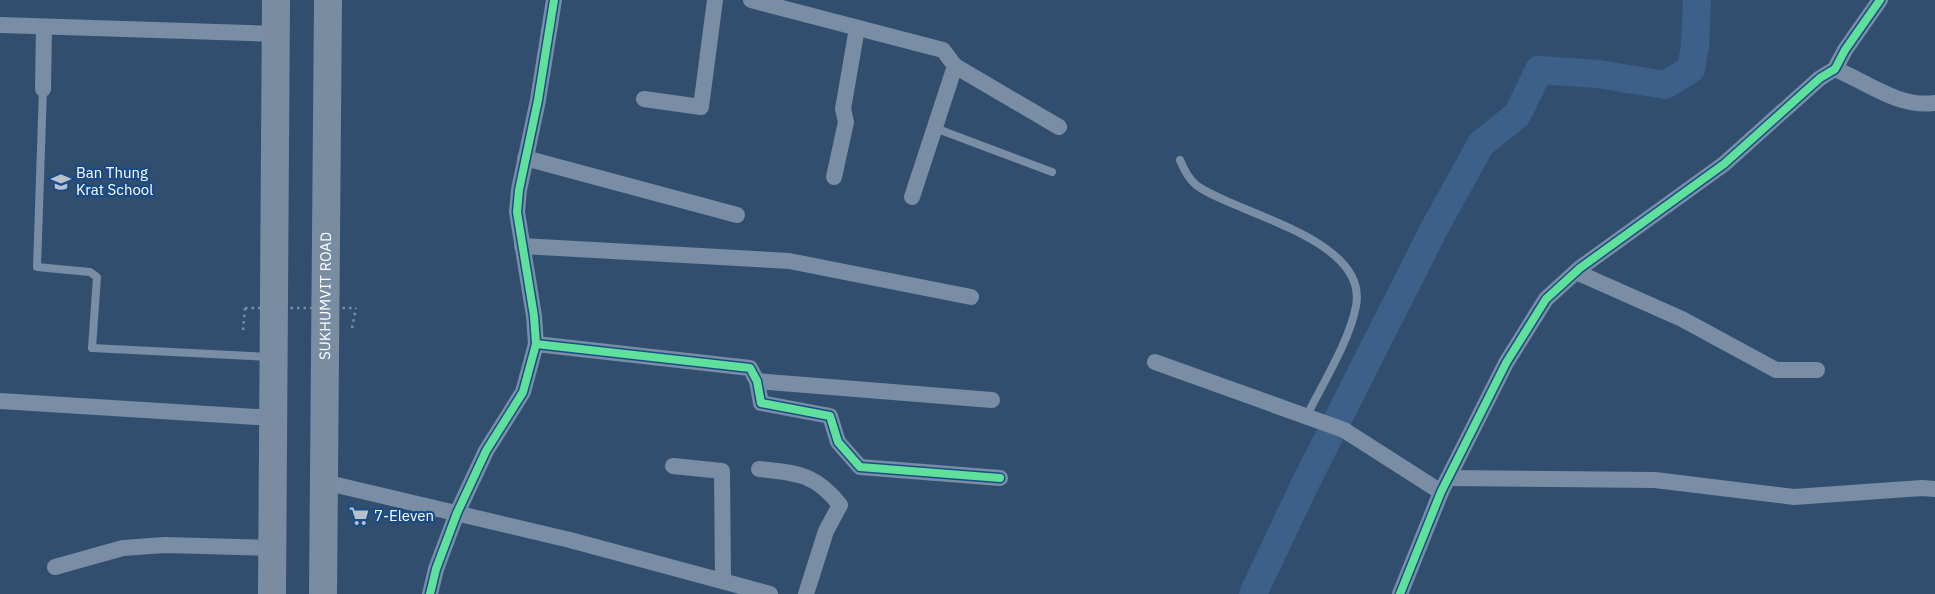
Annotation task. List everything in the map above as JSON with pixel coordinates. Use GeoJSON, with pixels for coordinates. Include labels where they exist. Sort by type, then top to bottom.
{"type":"FeatureCollection","features":[{"type":"Feature","properties":{"kind":"highway"},"geometry":{"type":"LineString","coordinates":[[272,594],[276,0]]}},
{"type":"Feature","properties":{"kind":"highway","name":"SUKHUMVIT ROAD"},"geometry":{"type":"LineString","coordinates":[[323,594],[328,0]]}},
{"type":"Feature","properties":{"kind":"street"},"geometry":{"type":"LineString","coordinates":[[430,594],[436,569],[457,513],[486,451],[524,392],[536,344],[534,316],[517,212],[554,0]]}},
{"type":"Feature","properties":{"kind":"street"},"geometry":{"type":"LineString","coordinates":[[644,99],[701,107],[715,0]]}},
{"type":"Feature","properties":{"kind":"street"},"geometry":{"type":"LineString","coordinates":[[751,0],[943,50],[955,66],[1059,126]]}},
{"type":"Feature","properties":{"kind":"street"},"geometry":{"type":"LineString","coordinates":[[1400,594],[1445,485],[1506,362],[1546,299],[1576,272],[1724,164],[1820,78],[1835,69],[1845,50],[1880,0]]}},
{"type":"Feature","properties":{"kind":"street"},"geometry":{"type":"LineString","coordinates":[[0,25],[276,34]]}},
{"type":"Feature","properties":{"kind":"street"},"geometry":{"type":"LineString","coordinates":[[43,89],[44,27]]}},
{"type":"Feature","properties":{"kind":"street"},"geometry":{"type":"LineString","coordinates":[[834,177],[846,122],[843,109],[857,28]]}},
{"type":"Feature","properties":{"kind":"street"},"geometry":{"type":"LineString","coordinates":[[912,197],[933,127],[955,66]]}},
{"type":"Feature","properties":{"kind":"street"},"geometry":{"type":"LineString","coordinates":[[1835,69],[1895,99],[1928,104],[1935,103]]}},
{"type":"Feature","properties":{"kind":"street"},"geometry":{"type":"LineString","coordinates":[[525,158],[737,215]]}},
{"type":"Feature","properties":{"kind":"street"},"geometry":{"type":"LineString","coordinates":[[522,246],[789,261],[971,297]]}},
{"type":"Feature","properties":{"kind":"street"},"geometry":{"type":"LineString","coordinates":[[1576,272],[1682,320],[1776,370],[1817,370]]}},
{"type":"Feature","properties":{"kind":"street"},"geometry":{"type":"LineString","coordinates":[[536,344],[750,368],[757,381],[761,403],[830,416],[838,442],[860,467],[1000,478]]}},
{"type":"Feature","properties":{"kind":"street"},"geometry":{"type":"LineString","coordinates":[[1155,362],[1344,430],[1445,485],[1654,480],[1794,497],[1922,488],[1935,490]]}},
{"type":"Feature","properties":{"kind":"street"},"geometry":{"type":"LineString","coordinates":[[757,381],[992,400]]}},
{"type":"Feature","properties":{"kind":"street"},"geometry":{"type":"LineString","coordinates":[[0,401],[273,418]]}},
{"type":"Feature","properties":{"kind":"street"},"geometry":{"type":"LineString","coordinates":[[673,466],[722,471],[723,581]]}},
{"type":"Feature","properties":{"kind":"street"},"geometry":{"type":"LineString","coordinates":[[759,468],[799,473],[827,488],[840,505],[826,531],[806,594]]}},
{"type":"Feature","properties":{"kind":"street"},"geometry":{"type":"LineString","coordinates":[[324,482],[570,540],[770,594]]}},
{"type":"Feature","properties":{"kind":"street"},"geometry":{"type":"LineString","coordinates":[[55,567],[123,548],[165,545],[272,548]]}},
{"type":"Feature","properties":{"kind":"lane"},"geometry":{"type":"LineString","coordinates":[[43,89],[37,268],[90,272],[97,277],[92,348],[274,358]]}},
{"type":"Feature","properties":{"kind":"lane"},"geometry":{"type":"LineString","coordinates":[[933,127],[1052,172]]}},
{"type":"Feature","properties":{"kind":"lane"},"geometry":{"type":"LineString","coordinates":[[1180,160],[1186,173],[1195,184],[1208,192],[1272,219],[1318,244],[1336,256],[1352,279],[1357,304],[1351,324],[1306,417]]}},
{"type":"Feature","properties":{"kind":"path"},"geometry":{"type":"LineString","coordinates":[[244,330],[245,308],[356,308],[352,328]]}},
{"type":"Feature","properties":{"kind":"waterway"},"geometry":{"type":"LineString","coordinates":[[1253,594],[1304,486],[1434,229],[1481,144],[1517,115],[1539,70],[1598,74],[1665,85],[1691,69],[1695,46],[1697,0]]}},
{"type":"Feature","properties":{"kind":"cycle path"},"geometry":{"type":"LineString","coordinates":[[430,594],[436,569],[457,513],[486,451],[523,392],[536,344],[534,316],[517,212],[519,190],[538,100],[554,0]]}},
{"type":"Feature","properties":{"kind":"cycle path"},"geometry":{"type":"LineString","coordinates":[[1400,594],[1441,492],[1506,363],[1546,299],[1580,268],[1724,164],[1820,78],[1835,69],[1845,50],[1880,0]]}},
{"type":"Feature","properties":{"kind":"cycle path"},"geometry":{"type":"LineString","coordinates":[[536,344],[750,368],[757,381],[761,403],[830,416],[838,442],[860,467],[1000,478]]}},
{"type":"Feature","properties":{"kind":"place","name":"Ban Thung Krat School"},"geometry":{"type":"Point","coordinates":[61,182]}},
{"type":"Feature","properties":{"kind":"place","name":"7-Eleven"},"geometry":{"type":"Point","coordinates":[359,516]}}]}
